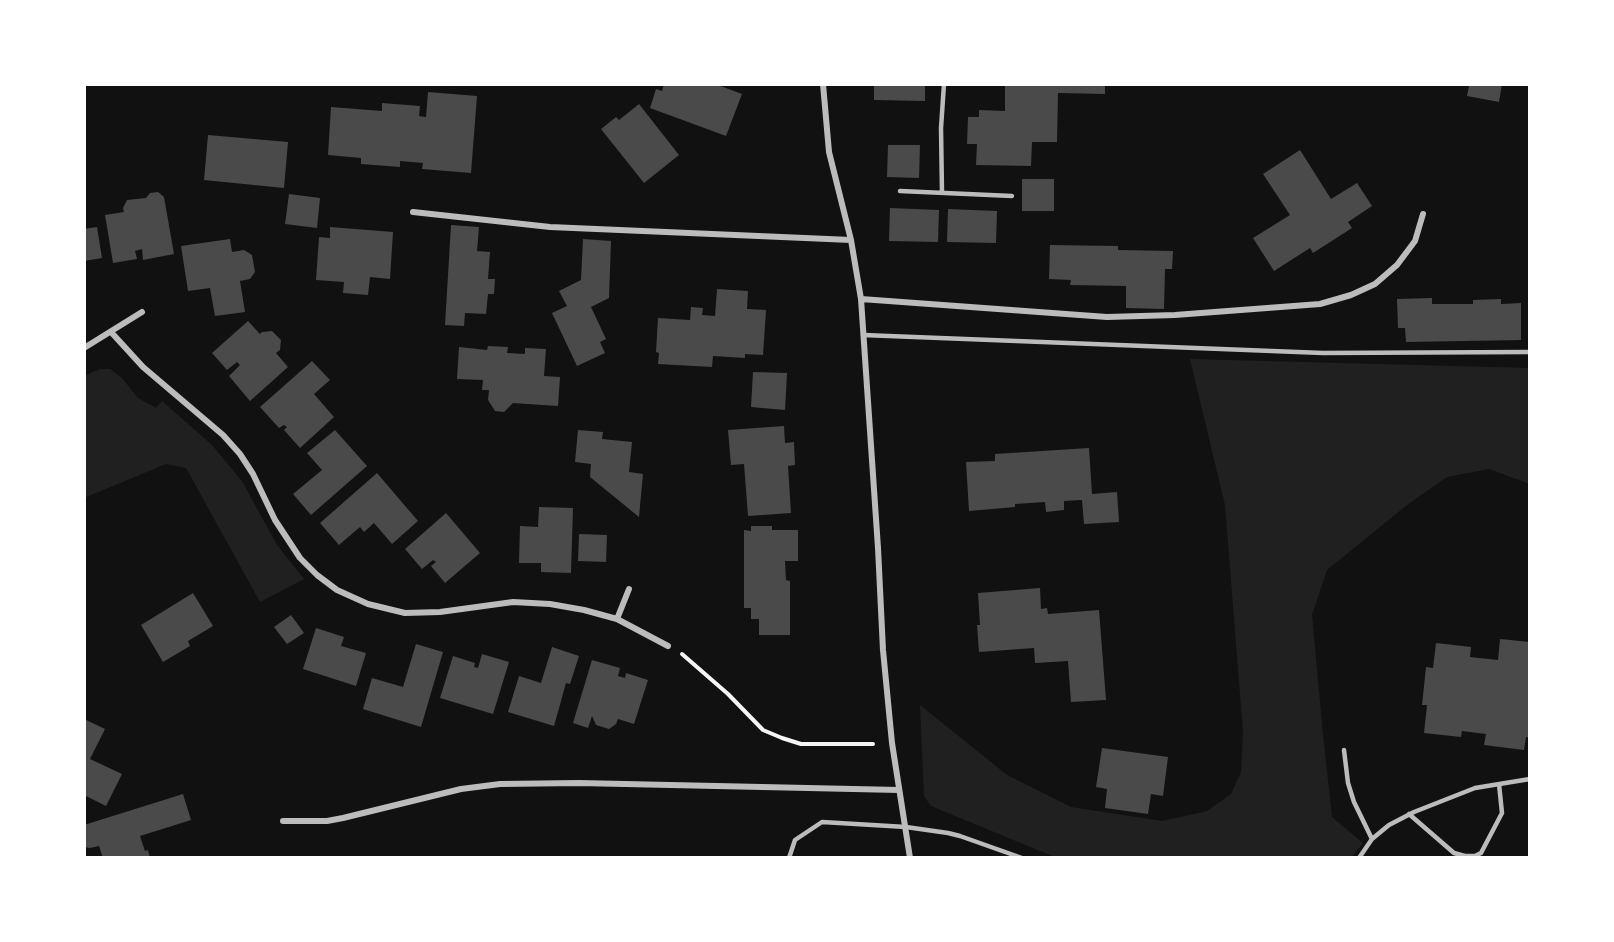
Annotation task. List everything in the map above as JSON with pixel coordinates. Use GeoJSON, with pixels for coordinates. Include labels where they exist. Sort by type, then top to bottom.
{"type":"FeatureCollection","features":[{"type":"Feature","properties":{"kind":"street"},"geometry":{"type":"LineString","coordinates":[[823,84],[829,152],[851,240],[861,299],[883,650],[892,743],[910,858]]}},
{"type":"Feature","properties":{"kind":"street"},"geometry":{"type":"LineString","coordinates":[[413,212],[550,227],[851,240]]}},
{"type":"Feature","properties":{"kind":"street"},"geometry":{"type":"LineString","coordinates":[[861,299],[1107,317],[1175,315],[1320,304],[1351,295],[1375,284],[1397,265],[1416,241],[1423,214]]}},
{"type":"Feature","properties":{"kind":"street"},"geometry":{"type":"LineString","coordinates":[[84,348],[142,312]]}},
{"type":"Feature","properties":{"kind":"street"},"geometry":{"type":"LineString","coordinates":[[111,332],[143,367],[223,435],[240,454],[253,474],[275,520],[300,558],[337,590],[368,604],[405,613],[440,612],[513,602],[550,604],[617,619],[668,646]]}},
{"type":"Feature","properties":{"kind":"street"},"geometry":{"type":"LineString","coordinates":[[617,619],[629,590]]}},
{"type":"Feature","properties":{"kind":"street"},"geometry":{"type":"LineString","coordinates":[[283,821],[327,821],[461,789],[500,784],[579,783],[899,790]]}},
{"type":"Feature","properties":{"kind":"lane"},"geometry":{"type":"LineString","coordinates":[[942,193],[941,128],[944,84]]}},
{"type":"Feature","properties":{"kind":"lane"},"geometry":{"type":"LineString","coordinates":[[900,191],[1012,196]]}},
{"type":"Feature","properties":{"kind":"lane"},"geometry":{"type":"LineString","coordinates":[[863,335],[1323,352],[1530,352]]}},
{"type":"Feature","properties":{"kind":"lane"},"geometry":{"type":"LineString","coordinates":[[1344,750],[1348,783],[1354,802],[1372,839]]}},
{"type":"Feature","properties":{"kind":"lane"},"geometry":{"type":"LineString","coordinates":[[1359,858],[1372,839],[1389,825],[1409,814],[1475,788],[1530,779]]}},
{"type":"Feature","properties":{"kind":"lane"},"geometry":{"type":"LineString","coordinates":[[1409,814],[1454,853],[1475,856],[1480,853],[1502,813],[1499,784]]}},
{"type":"Feature","properties":{"kind":"lane"},"geometry":{"type":"LineString","coordinates":[[789,858],[795,840],[822,822],[906,827],[960,836],[1022,858]]}},
{"type":"Feature","properties":{"kind":"path"},"geometry":{"type":"LineString","coordinates":[[668,646],[684,655],[764,730],[782,738],[801,744],[892,743]]}},
{"type":"Feature","properties":{"kind":"shaded area"},"geometry":{"type":"Polygon","coordinates":[[[1190,359],[1530,368],[1530,484],[1489,469],[1447,477],[1407,505],[1327,570],[1312,615],[1332,817],[1363,843],[1351,858],[1057,858],[931,806],[924,796],[920,705],[1007,775],[1071,807],[1162,821],[1207,811],[1231,794],[1241,772],[1243,732],[1225,505],[1190,359]]]}},
{"type":"Feature","properties":{"kind":"shaded area"},"geometry":{"type":"Polygon","coordinates":[[[100,369],[110,369],[122,378],[138,398],[156,408],[162,401],[212,445],[242,481],[277,545],[304,579],[260,602],[186,468],[166,464],[84,498],[84,376],[100,369]]]}},
{"type":"Feature","properties":{"kind":"building"},"geometry":{"type":"Polygon","coordinates":[[[664,84],[715,84],[742,94],[726,136],[650,108],[656,89],[662,91],[664,84]]]}},
{"type":"Feature","properties":{"kind":"building"},"geometry":{"type":"Polygon","coordinates":[[[874,84],[925,84],[925,101],[874,100],[874,84]]]}},
{"type":"Feature","properties":{"kind":"building"},"geometry":{"type":"Polygon","coordinates":[[[1005,84],[1105,84],[1105,94],[1058,93],[1057,142],[1032,142],[1031,166],[976,165],[977,144],[967,144],[968,117],[979,117],[979,110],[1005,111],[1005,84]]]}},
{"type":"Feature","properties":{"kind":"building"},"geometry":{"type":"Polygon","coordinates":[[[1462,84],[1502,84],[1499,102],[1467,96],[1469,86],[1462,84]]]}},
{"type":"Feature","properties":{"kind":"building"},"geometry":{"type":"Polygon","coordinates":[[[428,92],[477,96],[471,173],[422,169],[423,163],[400,161],[400,167],[361,164],[361,158],[328,155],[331,107],[382,111],[382,103],[420,106],[419,116],[426,117],[428,92]]]}},
{"type":"Feature","properties":{"kind":"building"},"geometry":{"type":"Polygon","coordinates":[[[639,104],[679,155],[644,183],[601,129],[616,117],[619,120],[639,104]]]}},
{"type":"Feature","properties":{"kind":"building"},"geometry":{"type":"Polygon","coordinates":[[[208,135],[288,142],[284,188],[204,180],[208,135]]]}},
{"type":"Feature","properties":{"kind":"building"},"geometry":{"type":"Polygon","coordinates":[[[888,145],[920,145],[919,178],[887,177],[888,145]]]}},
{"type":"Feature","properties":{"kind":"building"},"geometry":{"type":"Polygon","coordinates":[[[1300,150],[1331,199],[1357,183],[1372,206],[1348,222],[1352,228],[1313,253],[1310,248],[1274,271],[1253,238],[1290,215],[1263,174],[1300,150]]]}},
{"type":"Feature","properties":{"kind":"building"},"geometry":{"type":"Polygon","coordinates":[[[1022,179],[1054,179],[1054,211],[1022,211],[1022,179]]]}},
{"type":"Feature","properties":{"kind":"building"},"geometry":{"type":"Polygon","coordinates":[[[158,192],[164,197],[174,254],[143,260],[142,249],[135,251],[137,259],[113,263],[105,215],[124,212],[123,208],[127,200],[146,198],[150,193],[158,192]]]}},
{"type":"Feature","properties":{"kind":"building"},"geometry":{"type":"Polygon","coordinates":[[[289,194],[320,198],[317,228],[285,224],[289,194]]]}},
{"type":"Feature","properties":{"kind":"building"},"geometry":{"type":"Polygon","coordinates":[[[890,208],[939,210],[938,242],[889,241],[890,208]]]}},
{"type":"Feature","properties":{"kind":"building"},"geometry":{"type":"Polygon","coordinates":[[[948,209],[997,211],[996,243],[947,242],[948,209]]]}},
{"type":"Feature","properties":{"kind":"building"},"geometry":{"type":"Polygon","coordinates":[[[451,225],[479,227],[477,251],[490,252],[488,279],[495,279],[494,294],[488,294],[486,314],[465,313],[464,326],[445,325],[451,225]]]}},
{"type":"Feature","properties":{"kind":"building"},"geometry":{"type":"Polygon","coordinates":[[[97,227],[102,258],[84,261],[84,229],[97,227]]]}},
{"type":"Feature","properties":{"kind":"building"},"geometry":{"type":"Polygon","coordinates":[[[330,227],[393,232],[390,279],[370,277],[368,295],[343,293],[344,282],[316,280],[319,237],[330,238],[330,227]]]}},
{"type":"Feature","properties":{"kind":"building"},"geometry":{"type":"Polygon","coordinates":[[[230,239],[232,252],[244,250],[252,255],[255,272],[250,279],[240,281],[245,312],[215,316],[210,288],[188,291],[181,246],[230,239]]]}},
{"type":"Feature","properties":{"kind":"building"},"geometry":{"type":"Polygon","coordinates":[[[583,239],[611,241],[609,298],[591,307],[606,339],[600,342],[605,353],[577,366],[552,313],[567,306],[559,291],[581,280],[583,239]]]}},
{"type":"Feature","properties":{"kind":"building"},"geometry":{"type":"Polygon","coordinates":[[[1050,245],[1118,246],[1118,250],[1173,251],[1172,269],[1165,269],[1164,309],[1126,308],[1126,286],[1070,285],[1071,280],[1049,279],[1050,245]]]}},
{"type":"Feature","properties":{"kind":"building"},"geometry":{"type":"Polygon","coordinates":[[[717,289],[748,291],[747,309],[766,310],[763,355],[745,354],[745,358],[713,356],[712,367],[658,364],[659,353],[656,352],[658,318],[690,320],[691,307],[703,308],[702,315],[715,316],[717,289]]]}},
{"type":"Feature","properties":{"kind":"building"},"geometry":{"type":"Polygon","coordinates":[[[1432,298],[1432,304],[1473,304],[1473,300],[1501,299],[1501,304],[1521,303],[1521,340],[1406,342],[1405,328],[1398,328],[1397,299],[1432,298]]]}},
{"type":"Feature","properties":{"kind":"building"},"geometry":{"type":"Polygon","coordinates":[[[248,321],[260,334],[272,331],[281,340],[280,350],[276,353],[288,367],[250,401],[229,376],[240,365],[237,362],[227,370],[212,353],[248,321]]]}},
{"type":"Feature","properties":{"kind":"building"},"geometry":{"type":"Polygon","coordinates":[[[488,346],[508,347],[507,353],[525,354],[525,348],[546,349],[544,376],[560,377],[558,406],[513,403],[504,412],[495,411],[488,400],[489,390],[482,390],[483,380],[457,379],[459,347],[487,350],[488,346]]]}},
{"type":"Feature","properties":{"kind":"building"},"geometry":{"type":"Polygon","coordinates":[[[312,361],[330,380],[314,394],[334,417],[300,448],[284,430],[287,427],[284,425],[279,428],[260,407],[312,361]]]}},
{"type":"Feature","properties":{"kind":"building"},"geometry":{"type":"Polygon","coordinates":[[[753,372],[787,373],[785,410],[751,407],[753,372]]]}},
{"type":"Feature","properties":{"kind":"building"},"geometry":{"type":"Polygon","coordinates":[[[784,426],[785,443],[794,442],[795,465],[788,466],[791,513],[748,516],[744,464],[731,465],[728,430],[784,426]]]}},
{"type":"Feature","properties":{"kind":"building"},"geometry":{"type":"Polygon","coordinates":[[[335,430],[367,466],[311,515],[293,494],[322,470],[307,453],[335,430]]]}},
{"type":"Feature","properties":{"kind":"building"},"geometry":{"type":"Polygon","coordinates":[[[578,430],[603,432],[602,439],[632,442],[629,472],[643,474],[639,517],[590,477],[591,464],[575,462],[578,430]]]}},
{"type":"Feature","properties":{"kind":"building"},"geometry":{"type":"Polygon","coordinates":[[[1089,448],[1092,494],[1117,492],[1119,522],[1084,524],[1082,500],[1064,501],[1064,510],[1046,512],[1045,502],[969,511],[966,462],[995,461],[995,454],[1089,448]]]}},
{"type":"Feature","properties":{"kind":"building"},"geometry":{"type":"Polygon","coordinates":[[[377,473],[418,521],[392,544],[374,523],[364,532],[360,527],[339,545],[320,523],[377,473]]]}},
{"type":"Feature","properties":{"kind":"building"},"geometry":{"type":"Polygon","coordinates":[[[539,507],[573,508],[571,573],[541,572],[541,563],[519,563],[520,526],[538,527],[539,507]]]}},
{"type":"Feature","properties":{"kind":"building"},"geometry":{"type":"Polygon","coordinates":[[[446,513],[480,553],[445,583],[431,566],[436,562],[433,560],[422,569],[405,549],[446,513]]]}},
{"type":"Feature","properties":{"kind":"building"},"geometry":{"type":"Polygon","coordinates":[[[751,526],[772,526],[772,530],[798,530],[798,561],[785,561],[786,580],[790,581],[790,635],[759,635],[759,619],[751,619],[751,608],[744,608],[744,530],[751,531],[751,526]]]}},
{"type":"Feature","properties":{"kind":"building"},"geometry":{"type":"Polygon","coordinates":[[[579,534],[607,535],[606,562],[578,561],[579,534]]]}},
{"type":"Feature","properties":{"kind":"building"},"geometry":{"type":"Polygon","coordinates":[[[1040,588],[1041,609],[1047,608],[1048,614],[1099,610],[1106,700],[1071,702],[1068,661],[1035,663],[1034,648],[979,652],[978,593],[1040,588]]]}},
{"type":"Feature","properties":{"kind":"building"},"geometry":{"type":"Polygon","coordinates":[[[193,593],[213,626],[188,641],[190,646],[163,662],[141,625],[193,593]]]}},
{"type":"Feature","properties":{"kind":"building"},"geometry":{"type":"Polygon","coordinates":[[[291,615],[304,633],[287,644],[274,627],[291,615]]]}},
{"type":"Feature","properties":{"kind":"building"},"geometry":{"type":"Polygon","coordinates":[[[316,628],[344,637],[341,646],[366,653],[356,686],[303,669],[316,628]]]}},
{"type":"Feature","properties":{"kind":"building"},"geometry":{"type":"Polygon","coordinates":[[[1500,639],[1530,642],[1530,738],[1526,737],[1524,750],[1484,745],[1486,734],[1462,731],[1461,737],[1424,733],[1427,705],[1422,705],[1426,667],[1433,668],[1436,643],[1471,647],[1470,657],[1498,660],[1500,639]]]}},
{"type":"Feature","properties":{"kind":"building"},"geometry":{"type":"Polygon","coordinates":[[[416,644],[443,652],[421,727],[363,709],[372,678],[403,687],[416,644]]]}},
{"type":"Feature","properties":{"kind":"building"},"geometry":{"type":"Polygon","coordinates":[[[552,647],[579,656],[570,684],[566,683],[554,726],[508,712],[519,676],[541,683],[552,647]]]}},
{"type":"Feature","properties":{"kind":"building"},"geometry":{"type":"Polygon","coordinates":[[[482,654],[509,662],[493,714],[440,698],[453,656],[475,663],[474,667],[478,668],[482,654]]]}},
{"type":"Feature","properties":{"kind":"building"},"geometry":{"type":"Polygon","coordinates":[[[592,660],[620,668],[618,676],[625,678],[626,673],[648,680],[634,724],[618,719],[616,724],[609,729],[596,725],[592,716],[588,728],[573,723],[592,660]]]}},
{"type":"Feature","properties":{"kind":"building"},"geometry":{"type":"Polygon","coordinates":[[[84,719],[105,729],[90,759],[122,774],[106,806],[84,795],[84,719]]]}},
{"type":"Feature","properties":{"kind":"building"},"geometry":{"type":"Polygon","coordinates":[[[1102,748],[1168,757],[1163,796],[1151,794],[1148,814],[1105,808],[1107,789],[1096,787],[1102,748]]]}},
{"type":"Feature","properties":{"kind":"building"},"geometry":{"type":"Polygon","coordinates":[[[183,794],[191,820],[140,836],[150,858],[103,858],[99,846],[84,847],[84,825],[183,794]]]}}]}
